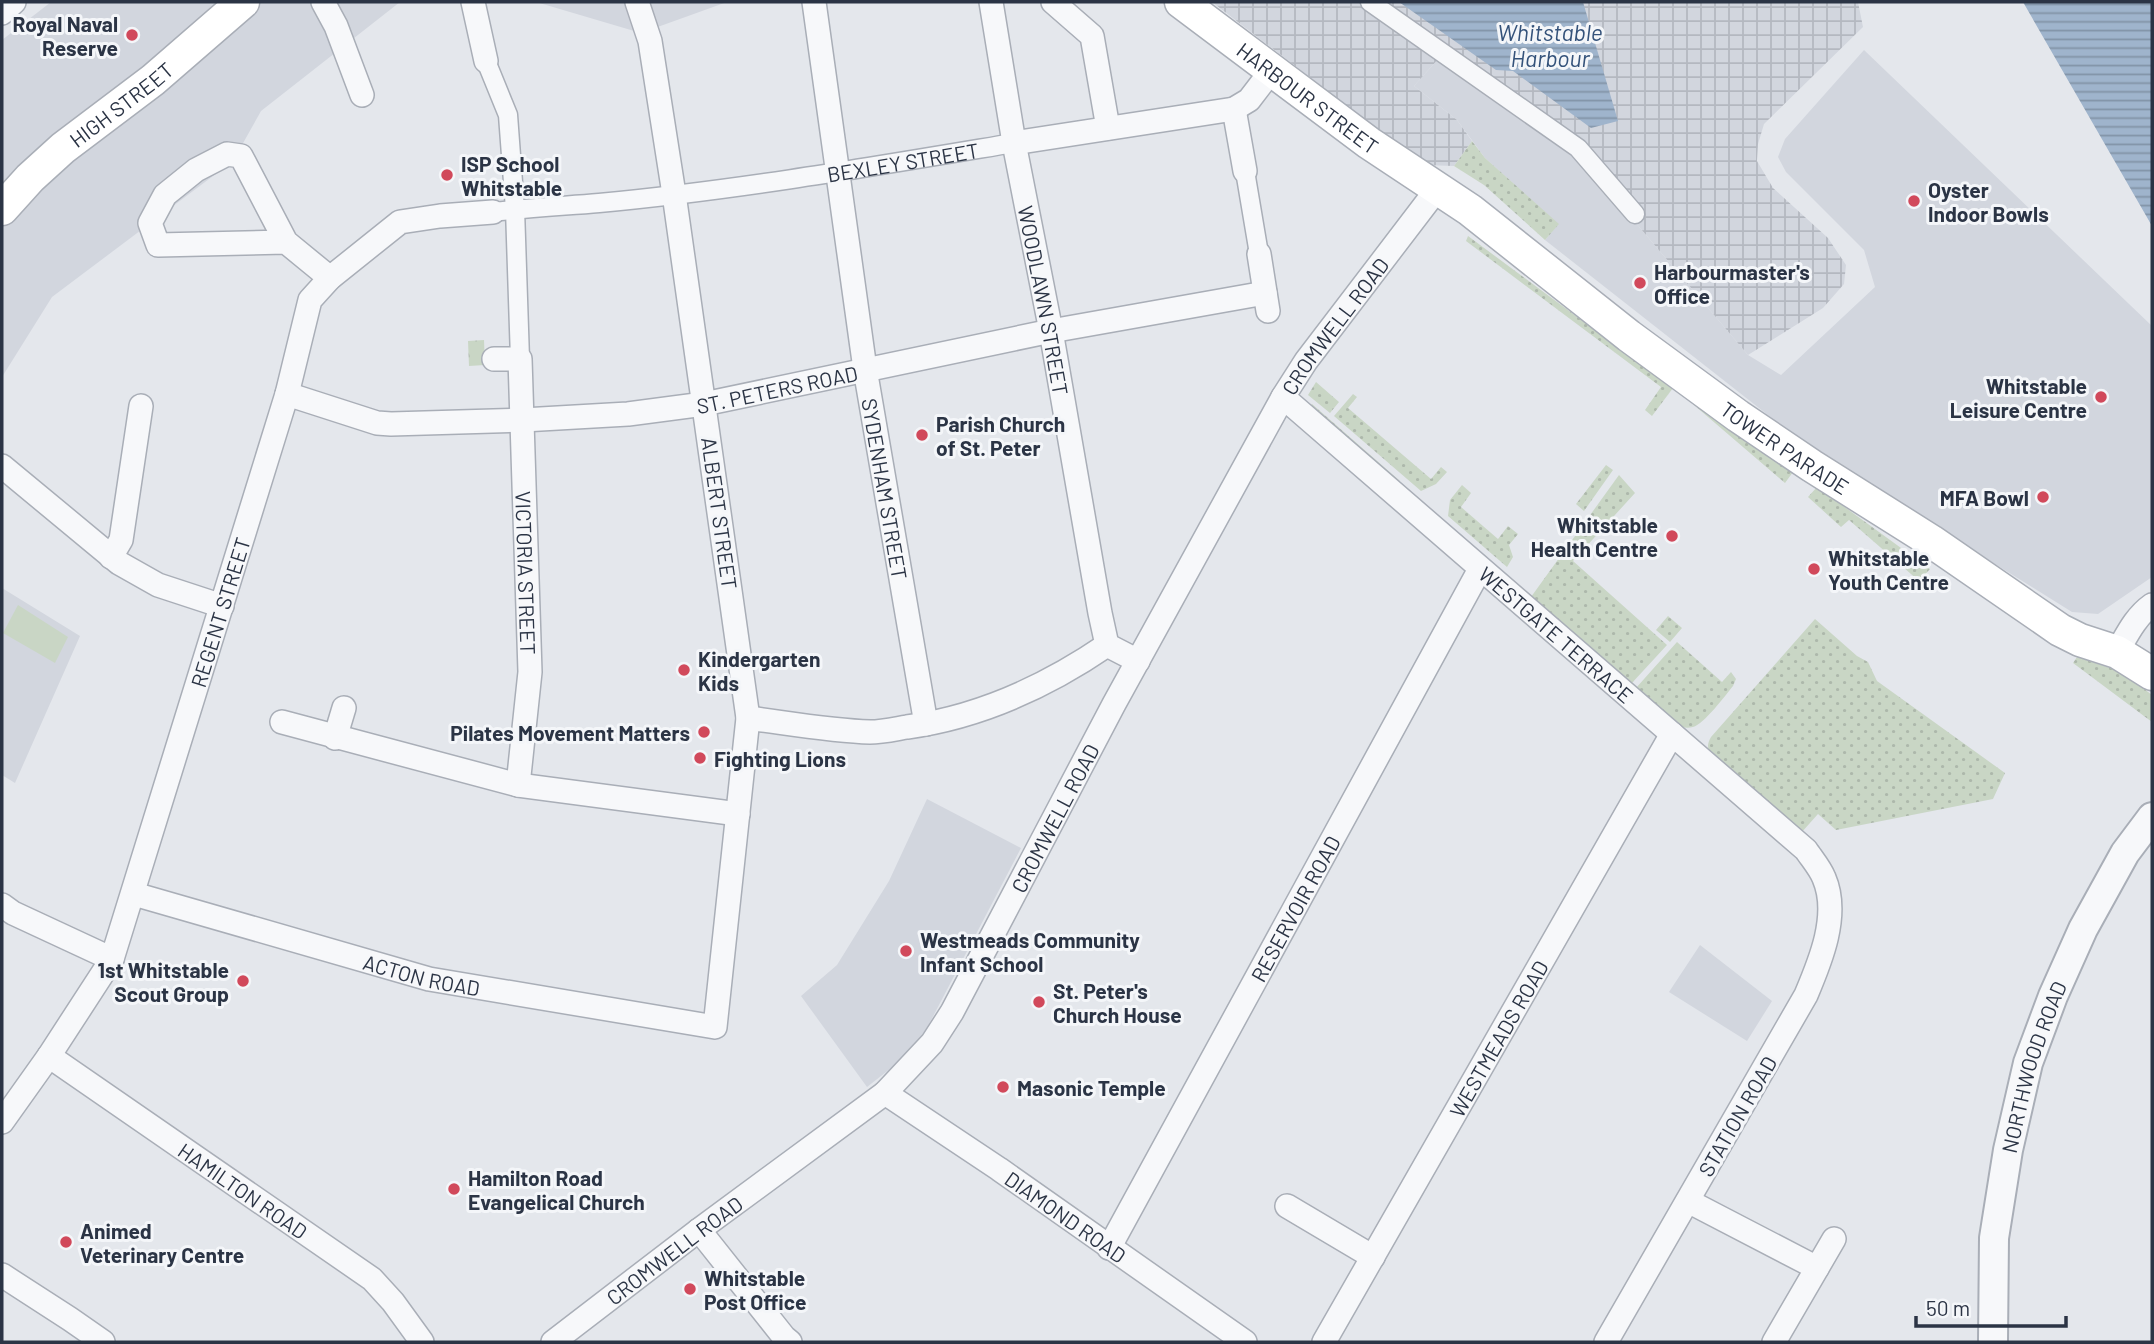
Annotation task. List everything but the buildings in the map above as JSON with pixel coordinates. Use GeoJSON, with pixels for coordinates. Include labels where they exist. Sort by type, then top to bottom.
{"type":"FeatureCollection","features":[{"type":"Feature","properties":{"kind":"main road","name":"HIGH STREET"},"geometry":{"type":"LineString","coordinates":[[2,209],[30,177],[63,148],[153,80],[243,2]]}},
{"type":"Feature","properties":{"kind":"main road","name":"HARBOUR STREET"},"geometry":{"type":"LineString","coordinates":[[1181,2],[1369,143],[1438,188]]}},
{"type":"Feature","properties":{"kind":"main road","name":"TOWER PARADE"},"geometry":{"type":"LineString","coordinates":[[1438,188],[1629,336],[1738,416],[1931,541],[2060,630],[2080,640],[2117,652],[2152,674]]}},
{"type":"Feature","properties":{"kind":"street"},"geometry":{"type":"LineString","coordinates":[[2,13],[14,2]]}},
{"type":"Feature","properties":{"kind":"street"},"geometry":{"type":"LineString","coordinates":[[323,2],[336,26],[362,95]]}},
{"type":"Feature","properties":{"kind":"street","name":"VICTORIA STREET"},"geometry":{"type":"LineString","coordinates":[[473,2],[486,61],[508,115],[504,210],[520,359],[530,671],[519,785]]}},
{"type":"Feature","properties":{"kind":"street","name":"ALBERT STREET"},"geometry":{"type":"LineString","coordinates":[[637,2],[650,41],[674,194],[748,718],[715,1027]]}},
{"type":"Feature","properties":{"kind":"street","name":"SYDENHAM STREET"},"geometry":{"type":"LineString","coordinates":[[814,2],[865,369],[926,724]]}},
{"type":"Feature","properties":{"kind":"street","name":"WOODLAWN STREET"},"geometry":{"type":"LineString","coordinates":[[991,2],[1014,143],[1051,331],[1107,645]]}},
{"type":"Feature","properties":{"kind":"street"},"geometry":{"type":"LineString","coordinates":[[1053,2],[1092,36],[1108,128]]}},
{"type":"Feature","properties":{"kind":"street"},"geometry":{"type":"LineString","coordinates":[[1370,2],[1578,148],[1635,214]]}},
{"type":"Feature","properties":{"kind":"street"},"geometry":{"type":"LineString","coordinates":[[1259,254],[1234,109],[1249,100],[1272,70]]}},
{"type":"Feature","properties":{"kind":"street","name":"BEXLEY STREET"},"geometry":{"type":"LineString","coordinates":[[504,210],[599,203],[837,172],[1234,109]]}},
{"type":"Feature","properties":{"kind":"street"},"geometry":{"type":"LineString","coordinates":[[286,242],[158,245],[150,223],[165,195],[196,170],[227,154],[242,156],[286,242],[330,278]]}},
{"type":"Feature","properties":{"kind":"street","name":"CROMWELL ROAD"},"geometry":{"type":"LineString","coordinates":[[553,1342],[885,1093],[932,1043],[952,1012],[1138,661],[1283,397],[1318,346],[1438,188]]}},
{"type":"Feature","properties":{"kind":"street","name":"REGENT STREET"},"geometry":{"type":"LineString","coordinates":[[2,1122],[112,959],[287,394],[310,300],[330,278],[400,222],[504,210]]}},
{"type":"Feature","properties":{"kind":"street","name":"ST. PETERS ROAD"},"geometry":{"type":"LineString","coordinates":[[287,394],[377,423],[523,420],[628,414],[705,404],[1051,331],[1266,302],[1259,254]]}},
{"type":"Feature","properties":{"kind":"street"},"geometry":{"type":"LineString","coordinates":[[494,359],[520,359]]}},
{"type":"Feature","properties":{"kind":"street","name":"WESTGATE TERRACE"},"geometry":{"type":"LineString","coordinates":[[1283,397],[1806,850],[1824,877]]}},
{"type":"Feature","properties":{"kind":"street"},"geometry":{"type":"LineString","coordinates":[[111,557],[121,540],[141,406]]}},
{"type":"Feature","properties":{"kind":"street"},"geometry":{"type":"LineString","coordinates":[[2,466],[111,557],[158,585],[222,606]]}},
{"type":"Feature","properties":{"kind":"street","name":"RESERVOIR ROAD"},"geometry":{"type":"LineString","coordinates":[[1108,1248],[1480,569]]}},
{"type":"Feature","properties":{"kind":"street"},"geometry":{"type":"LineString","coordinates":[[2117,652],[2130,628],[2152,605]]}},
{"type":"Feature","properties":{"kind":"street"},"geometry":{"type":"LineString","coordinates":[[748,718],[872,732],[926,724],[980,710],[1036,688],[1107,645],[1138,661]]}},
{"type":"Feature","properties":{"kind":"street"},"geometry":{"type":"LineString","coordinates":[[335,738],[344,708]]}},
{"type":"Feature","properties":{"kind":"street"},"geometry":{"type":"LineString","coordinates":[[282,722],[519,785],[738,814]]}},
{"type":"Feature","properties":{"kind":"street","name":"WESTMEADS ROAD"},"geometry":{"type":"LineString","coordinates":[[1324,1342],[1672,734]]}},
{"type":"Feature","properties":{"kind":"street","name":"NORTHWOOD ROAD"},"geometry":{"type":"LineString","coordinates":[[1993,1342],[1994,1238],[2008,1150],[2028,1063],[2053,996],[2083,929],[2125,853],[2152,817]]}},
{"type":"Feature","properties":{"kind":"street","name":"STATION ROAD"},"geometry":{"type":"LineString","coordinates":[[1606,1342],[1806,995],[1818,967],[1829,912],[1829,893],[1824,877]]}},
{"type":"Feature","properties":{"kind":"street","name":"ACTON ROAD"},"geometry":{"type":"LineString","coordinates":[[134,894],[429,979],[715,1027]]}},
{"type":"Feature","properties":{"kind":"street"},"geometry":{"type":"LineString","coordinates":[[2,905],[13,913],[112,959]]}},
{"type":"Feature","properties":{"kind":"street","name":"HAMILTON ROAD"},"geometry":{"type":"LineString","coordinates":[[49,1056],[372,1279],[393,1302],[422,1342]]}},
{"type":"Feature","properties":{"kind":"street","name":"DIAMOND ROAD"},"geometry":{"type":"LineString","coordinates":[[885,1093],[999,1169],[1245,1342]]}},
{"type":"Feature","properties":{"kind":"street"},"geometry":{"type":"LineString","coordinates":[[1688,1201],[1817,1268]]}},
{"type":"Feature","properties":{"kind":"street"},"geometry":{"type":"LineString","coordinates":[[1287,1206],[1373,1257]]}},
{"type":"Feature","properties":{"kind":"street"},"geometry":{"type":"LineString","coordinates":[[699,1230],[784,1338],[790,1342]]}},
{"type":"Feature","properties":{"kind":"street"},"geometry":{"type":"LineString","coordinates":[[1774,1342],[1834,1239]]}},
{"type":"Feature","properties":{"kind":"street"},"geometry":{"type":"LineString","coordinates":[[2,1275],[103,1342]]}},
{"type":"Feature","properties":{"kind":"shaded area"},"geometry":{"type":"Polygon","coordinates":[[[51,2],[400,2],[261,111],[233,161],[52,297],[2,377],[2,40],[51,2]]]}},
{"type":"Feature","properties":{"kind":"shaded area"},"geometry":{"type":"Polygon","coordinates":[[[536,2],[727,2],[641,33],[536,2]]]}},
{"type":"Feature","properties":{"kind":"shaded area"},"geometry":{"type":"Polygon","coordinates":[[[1212,2],[1858,2],[1863,27],[1764,124],[1758,144],[1757,161],[1773,188],[1828,238],[1846,265],[1844,284],[1823,308],[1748,355],[1590,169],[1440,57],[1414,86],[1457,120],[1472,141],[1454,166],[1424,165],[1212,2]]]}},
{"type":"Feature","properties":{"kind":"shaded area"},"geometry":{"type":"Polygon","coordinates":[[[1864,50],[2152,326],[2152,577],[2098,614],[2072,612],[1815,452],[1545,240],[1558,224],[1485,158],[1457,120],[1414,86],[1440,57],[1590,169],[1748,355],[1781,375],[1875,287],[1864,250],[1786,172],[1778,157],[1785,139],[1864,50]]]}},
{"type":"Feature","properties":{"kind":"shaded area"},"geometry":{"type":"Polygon","coordinates":[[[2,588],[80,636],[15,783],[2,775],[2,588]]]}},
{"type":"Feature","properties":{"kind":"shaded area","name":"Westmeads Community Infant School"},"geometry":{"type":"Polygon","coordinates":[[[927,799],[1021,848],[928,1026],[914,1046],[895,1065],[867,1087],[801,996],[837,965],[889,881],[927,799]]]}},
{"type":"Feature","properties":{"kind":"shaded area"},"geometry":{"type":"Polygon","coordinates":[[[1700,945],[1772,1001],[1747,1041],[1669,992],[1700,945]]]}},
{"type":"Feature","properties":{"kind":"green space"},"geometry":{"type":"Polygon","coordinates":[[[1472,141],[1485,158],[1559,224],[1545,240],[1484,185],[1454,166],[1472,141]]]}},
{"type":"Feature","properties":{"kind":"green space"},"geometry":{"type":"Polygon","coordinates":[[[1468,236],[1673,388],[1652,416],[1645,410],[1661,387],[1466,241],[1468,236]]]}},
{"type":"Feature","properties":{"kind":"green space"},"geometry":{"type":"Polygon","coordinates":[[[484,340],[485,365],[469,366],[468,341],[484,340]]]}},
{"type":"Feature","properties":{"kind":"green space"},"geometry":{"type":"Polygon","coordinates":[[[1316,382],[1339,402],[1330,413],[1308,395],[1316,382]]]}},
{"type":"Feature","properties":{"kind":"green space"},"geometry":{"type":"Polygon","coordinates":[[[1680,393],[1793,472],[1785,483],[1680,393]]]}},
{"type":"Feature","properties":{"kind":"green space"},"geometry":{"type":"Polygon","coordinates":[[[1353,394],[1357,397],[1348,408],[1431,479],[1441,467],[1447,472],[1436,484],[1421,491],[1334,416],[1353,394]]]}},
{"type":"Feature","properties":{"kind":"green space"},"geometry":{"type":"Polygon","coordinates":[[[1312,404],[1400,481],[1397,484],[1309,407],[1312,404]]]}},
{"type":"Feature","properties":{"kind":"green space"},"geometry":{"type":"Polygon","coordinates":[[[1606,465],[1613,470],[1584,511],[1576,504],[1606,465]]]}},
{"type":"Feature","properties":{"kind":"green space"},"geometry":{"type":"Polygon","coordinates":[[[1619,475],[1635,493],[1573,561],[1667,645],[1631,684],[1531,597],[1619,475]]]}},
{"type":"Feature","properties":{"kind":"green space"},"geometry":{"type":"Polygon","coordinates":[[[1462,485],[1471,493],[1461,507],[1498,539],[1508,526],[1518,534],[1509,545],[1513,557],[1507,567],[1448,516],[1450,500],[1462,485]]]}},
{"type":"Feature","properties":{"kind":"green space"},"geometry":{"type":"Polygon","coordinates":[[[1817,487],[1930,569],[1919,581],[1849,520],[1841,527],[1808,497],[1817,487]]]}},
{"type":"Feature","properties":{"kind":"green space"},"geometry":{"type":"Polygon","coordinates":[[[18,605],[68,637],[55,663],[3,633],[18,605]]]}},
{"type":"Feature","properties":{"kind":"green space"},"geometry":{"type":"Polygon","coordinates":[[[1668,616],[1682,628],[1670,642],[1656,630],[1668,616]]]}},
{"type":"Feature","properties":{"kind":"green space"},"geometry":{"type":"Polygon","coordinates":[[[1815,619],[1857,656],[1868,662],[1877,681],[2005,773],[1993,799],[1836,830],[1818,814],[1801,833],[1711,755],[1708,746],[1711,737],[1815,619]]]}},
{"type":"Feature","properties":{"kind":"green space"},"geometry":{"type":"Polygon","coordinates":[[[1677,642],[1722,682],[1731,672],[1736,679],[1708,715],[1698,725],[1690,728],[1676,724],[1636,688],[1677,642]]]}},
{"type":"Feature","properties":{"kind":"green space"},"geometry":{"type":"Polygon","coordinates":[[[2077,657],[2113,669],[2152,695],[2152,722],[2073,663],[2077,657]]]}},
{"type":"Feature","properties":{"kind":"water","name":"Whitstable Harbour"},"geometry":{"type":"Polygon","coordinates":[[[1399,2],[1583,2],[1618,121],[1591,128],[1513,71],[1496,70],[1399,2]]]}},
{"type":"Feature","properties":{"kind":"water"},"geometry":{"type":"Polygon","coordinates":[[[2023,2],[2152,2],[2152,226],[2023,2]]]}},
{"type":"Feature","properties":{"kind":"place","name":"Royal Naval Reserve"},"geometry":{"type":"Point","coordinates":[132,35]}},
{"type":"Feature","properties":{"kind":"place","name":"ISP School Whitstable"},"geometry":{"type":"Point","coordinates":[447,175]}},
{"type":"Feature","properties":{"kind":"place","name":"Oyster Indoor Bowls"},"geometry":{"type":"Point","coordinates":[1914,201]}},
{"type":"Feature","properties":{"kind":"place","name":"Harbourmaster's Office"},"geometry":{"type":"Point","coordinates":[1640,283]}},
{"type":"Feature","properties":{"kind":"place","name":"Whitstable Leisure Centre"},"geometry":{"type":"Point","coordinates":[2101,397]}},
{"type":"Feature","properties":{"kind":"place","name":"Parish Church of St. Peter"},"geometry":{"type":"Point","coordinates":[922,435]}},
{"type":"Feature","properties":{"kind":"place","name":"MFA Bowl"},"geometry":{"type":"Point","coordinates":[2043,497]}},
{"type":"Feature","properties":{"kind":"place","name":"Whitstable Health Centre"},"geometry":{"type":"Point","coordinates":[1672,536]}},
{"type":"Feature","properties":{"kind":"place","name":"Whitstable Youth Centre"},"geometry":{"type":"Point","coordinates":[1814,569]}},
{"type":"Feature","properties":{"kind":"place","name":"Kindergarten Kids"},"geometry":{"type":"Point","coordinates":[684,670]}},
{"type":"Feature","properties":{"kind":"place","name":"Pilates Movement Matters"},"geometry":{"type":"Point","coordinates":[704,732]}},
{"type":"Feature","properties":{"kind":"place","name":"Fighting Lions"},"geometry":{"type":"Point","coordinates":[700,758]}},
{"type":"Feature","properties":{"kind":"place","name":"Westmeads Community Infant School"},"geometry":{"type":"Point","coordinates":[906,951]}},
{"type":"Feature","properties":{"kind":"place","name":"1st Whitstable Scout Group"},"geometry":{"type":"Point","coordinates":[243,981]}},
{"type":"Feature","properties":{"kind":"place","name":"St. Peter's Church House"},"geometry":{"type":"Point","coordinates":[1039,1002]}},
{"type":"Feature","properties":{"kind":"place","name":"Masonic Temple"},"geometry":{"type":"Point","coordinates":[1003,1087]}},
{"type":"Feature","properties":{"kind":"place","name":"Hamilton Road Evangelical Church"},"geometry":{"type":"Point","coordinates":[454,1189]}},
{"type":"Feature","properties":{"kind":"place","name":"Animed Veterinary Centre"},"geometry":{"type":"Point","coordinates":[66,1242]}},
{"type":"Feature","properties":{"kind":"place","name":"Whitstable Post Office"},"geometry":{"type":"Point","coordinates":[690,1289]}}]}
